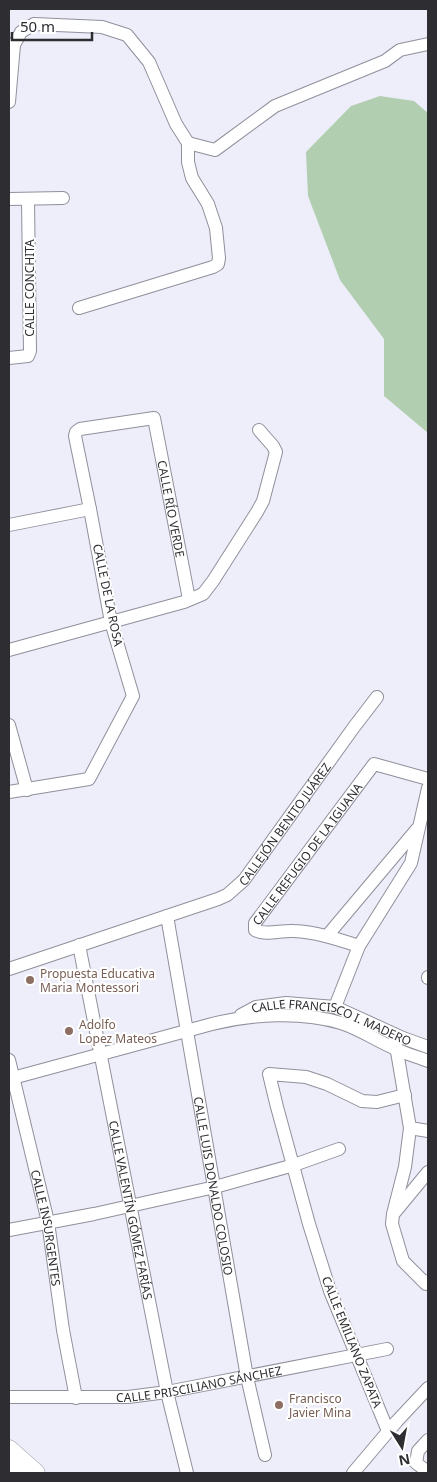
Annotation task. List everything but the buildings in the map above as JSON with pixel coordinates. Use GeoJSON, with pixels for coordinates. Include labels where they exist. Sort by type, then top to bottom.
{"type":"FeatureCollection","features":[{"type":"Feature","properties":{"kind":"highway"},"geometry":{"type":"LineString","coordinates":[[9,1463],[20,1473]]}},
{"type":"Feature","properties":{"kind":"main road"},"geometry":{"type":"LineString","coordinates":[[9,1449],[36,1473]]}},
{"type":"Feature","properties":{"kind":"street"},"geometry":{"type":"LineString","coordinates":[[9,102],[14,45],[21,32],[34,24],[102,27],[127,35],[149,62],[176,124],[188,143],[188,162],[192,178],[208,204],[216,228],[218,264],[79,308]]}},
{"type":"Feature","properties":{"kind":"street"},"geometry":{"type":"LineString","coordinates":[[188,143],[215,150],[275,106],[385,61],[400,50],[428,44]]}},
{"type":"Feature","properties":{"kind":"street"},"geometry":{"type":"LineString","coordinates":[[9,199],[63,198]]}},
{"type":"Feature","properties":{"kind":"street","name":"CALLE CONCHITA"},"geometry":{"type":"LineString","coordinates":[[9,358],[28,356],[30,351],[28,200]]}},
{"type":"Feature","properties":{"kind":"street","name":"CALLE RÍO VERDE"},"geometry":{"type":"LineString","coordinates":[[76,432],[154,418],[189,600]]}},
{"type":"Feature","properties":{"kind":"street"},"geometry":{"type":"LineString","coordinates":[[9,650],[189,600],[203,594],[213,582],[263,501],[276,452],[259,430]]}},
{"type":"Feature","properties":{"kind":"street","name":"CALLE DE LA ROSA"},"geometry":{"type":"LineString","coordinates":[[28,790],[89,779],[133,696],[111,622],[75,436],[76,432]]}},
{"type":"Feature","properties":{"kind":"street"},"geometry":{"type":"LineString","coordinates":[[9,525],[90,509]]}},
{"type":"Feature","properties":{"kind":"street","name":"CALLEJÓN BENITO JUÁREZ"},"geometry":{"type":"LineString","coordinates":[[9,969],[218,900],[231,892],[244,880],[377,697]]}},
{"type":"Feature","properties":{"kind":"street"},"geometry":{"type":"LineString","coordinates":[[9,725],[28,790],[9,792]]}},
{"type":"Feature","properties":{"kind":"street","name":"CALLE REFUGIO DE LA IGUANA"},"geometry":{"type":"LineString","coordinates":[[359,946],[327,936],[292,931],[263,933],[254,930],[254,928],[295,868],[374,764],[428,779]]}},
{"type":"Feature","properties":{"kind":"street"},"geometry":{"type":"LineString","coordinates":[[335,1007],[359,946],[411,864],[428,788]]}},
{"type":"Feature","properties":{"kind":"street"},"geometry":{"type":"LineString","coordinates":[[327,936],[418,828]]}},
{"type":"Feature","properties":{"kind":"street","name":"CALLE LUIS DONALDO COLOSIO"},"geometry":{"type":"LineString","coordinates":[[167,916],[247,1377],[265,1455]]}},
{"type":"Feature","properties":{"kind":"street","name":"CALLE VALENTÍN GÓMEZ FARÍAS"},"geometry":{"type":"LineString","coordinates":[[79,945],[167,1392],[187,1473]]}},
{"type":"Feature","properties":{"kind":"street","name":"CALLE FRANCISCO I. MADERO"},"geometry":{"type":"LineString","coordinates":[[236,1018],[256,1007],[286,1003],[335,1007],[428,1047]]}},
{"type":"Feature","properties":{"kind":"street","name":"CALLE FRANCISCO I. MADERO"},"geometry":{"type":"LineString","coordinates":[[11,1079],[101,1053],[236,1018],[284,1015],[325,1019],[342,1023],[396,1050],[428,1061]]}},
{"type":"Feature","properties":{"kind":"street"},"geometry":{"type":"LineString","coordinates":[[394,1034],[410,1128],[405,1167],[393,1214],[394,1230],[403,1261],[426,1284],[428,1281]]}},
{"type":"Feature","properties":{"kind":"street","name":"CALLE INSURGENTES"},"geometry":{"type":"LineString","coordinates":[[9,1060],[11,1079],[48,1222],[63,1330],[76,1398]]}},
{"type":"Feature","properties":{"kind":"street","name":"CALLE EMILIANO ZAPATA"},"geometry":{"type":"LineString","coordinates":[[388,1431],[330,1291],[309,1224],[277,1107],[270,1074],[306,1077],[327,1084],[362,1101],[376,1102],[405,1095]]}},
{"type":"Feature","properties":{"kind":"street"},"geometry":{"type":"LineString","coordinates":[[410,1128],[428,1131]]}},
{"type":"Feature","properties":{"kind":"street"},"geometry":{"type":"LineString","coordinates":[[9,1230],[94,1214],[215,1187],[294,1165],[339,1149]]}},
{"type":"Feature","properties":{"kind":"street"},"geometry":{"type":"LineString","coordinates":[[393,1214],[428,1172]]}},
{"type":"Feature","properties":{"kind":"street","name":"CALLE PRISCILIANO SÁNCHEZ"},"geometry":{"type":"LineString","coordinates":[[9,1397],[128,1397],[167,1392],[387,1349]]}},
{"type":"Feature","properties":{"kind":"street"},"geometry":{"type":"LineString","coordinates":[[353,1473],[388,1431],[428,1388]]}},
{"type":"Feature","properties":{"kind":"street"},"geometry":{"type":"LineString","coordinates":[[428,1440],[418,1451],[416,1463],[428,1470]]}},
{"type":"Feature","properties":{"kind":"green space"},"geometry":{"type":"Polygon","coordinates":[[[380,96],[414,101],[428,113],[428,433],[384,396],[384,339],[340,280],[308,196],[306,152],[351,106],[380,96]]]}},
{"type":"Feature","properties":{"kind":"place","name":"Propuesta Educativa Maria Montessori"},"geometry":{"type":"Point","coordinates":[30,980]}},
{"type":"Feature","properties":{"kind":"place","name":"Adolfo Lopez Mateos"},"geometry":{"type":"Point","coordinates":[69,1031]}},
{"type":"Feature","properties":{"kind":"place","name":"Francisco Javier Mina"},"geometry":{"type":"Point","coordinates":[279,1405]}}]}
